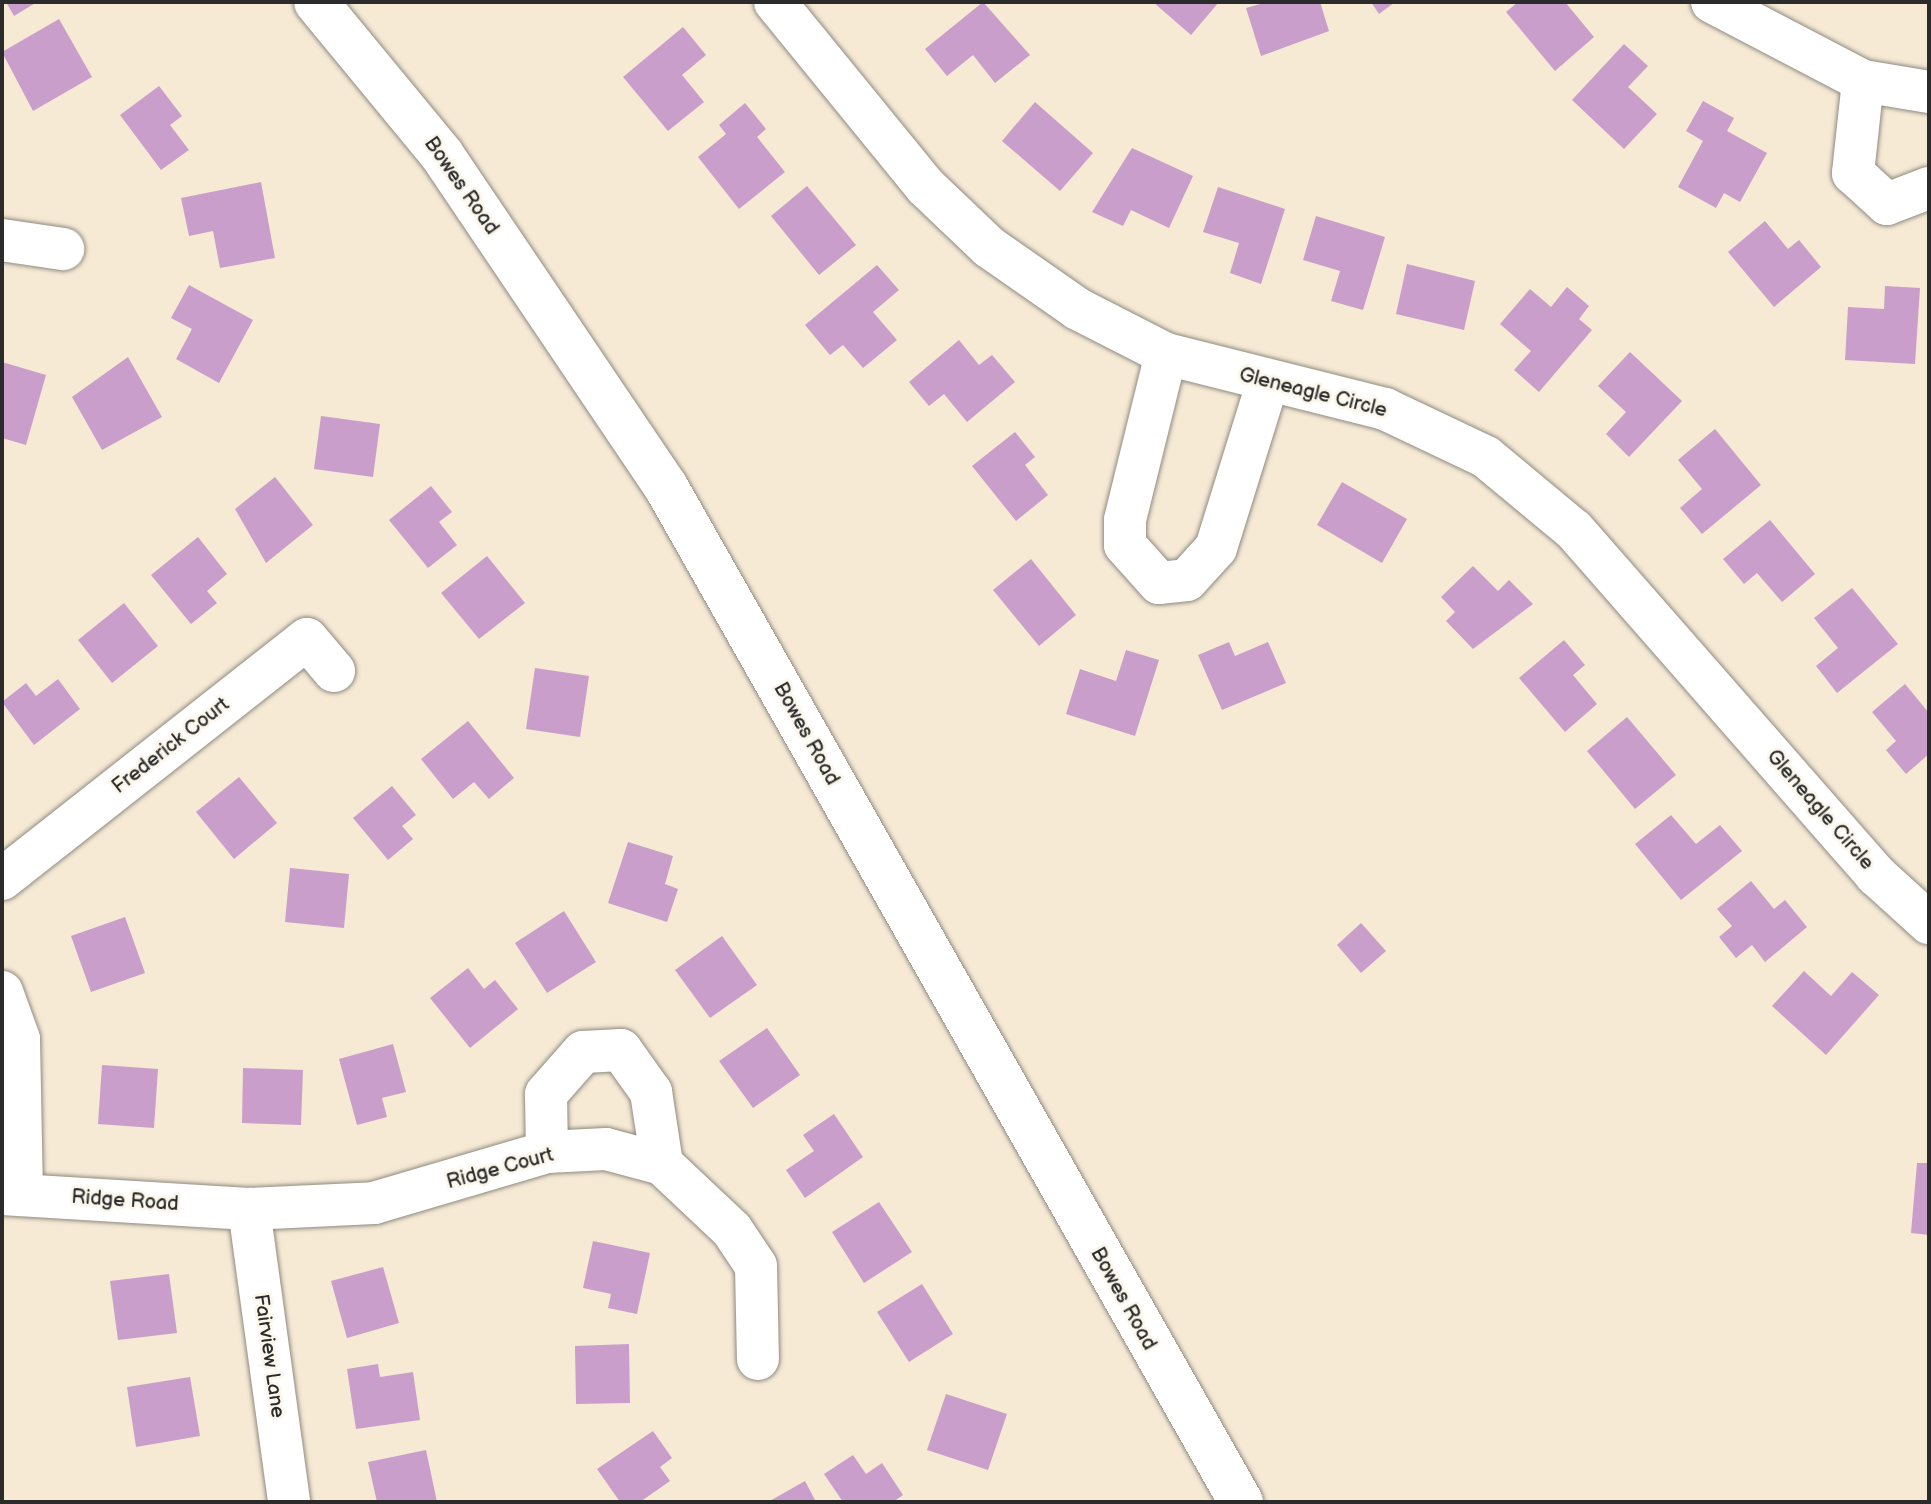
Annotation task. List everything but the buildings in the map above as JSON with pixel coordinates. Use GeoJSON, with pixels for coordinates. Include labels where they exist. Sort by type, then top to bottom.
{"type":"FeatureCollection","features":[{"type":"Feature","properties":{"kind":"main road","name":"Bowes Road"},"geometry":{"type":"LineString","coordinates":[[316,2],[442,155],[666,487],[1241,1502]]}},
{"type":"Feature","properties":{"kind":"street","name":"Gleneagle Circle"},"geometry":{"type":"LineString","coordinates":[[775,2],[925,186],[989,247],[1078,309],[1166,354],[1385,409],[1497,466],[1595,552],[1876,875],[1929,923]]}},
{"type":"Feature","properties":{"kind":"street"},"geometry":{"type":"LineString","coordinates":[[1712,2],[1863,81],[1929,92]]}},
{"type":"Feature","properties":{"kind":"street"},"geometry":{"type":"LineString","coordinates":[[1863,81],[1853,173],[1887,204],[1929,188]]}},
{"type":"Feature","properties":{"kind":"street"},"geometry":{"type":"LineString","coordinates":[[2,240],[63,249]]}},
{"type":"Feature","properties":{"kind":"street"},"geometry":{"type":"LineString","coordinates":[[1166,354],[1125,532],[1140,568],[1159,583],[1187,580],[1216,548],[1268,381]]}},
{"type":"Feature","properties":{"kind":"street","name":"Frederick Court"},"geometry":{"type":"LineString","coordinates":[[2,879],[307,639],[334,671]]}},
{"type":"Feature","properties":{"kind":"street"},"geometry":{"type":"LineString","coordinates":[[2,992],[19,1039],[12,1194]]}},
{"type":"Feature","properties":{"kind":"street"},"geometry":{"type":"LineString","coordinates":[[547,1152],[546,1094],[583,1052],[621,1050],[651,1092],[662,1164]]}},
{"type":"Feature","properties":{"kind":"street","name":"Ridge Court"},"geometry":{"type":"LineString","coordinates":[[249,1209],[374,1203],[547,1152],[606,1149],[662,1164],[701,1194],[756,1266],[758,1359]]}},
{"type":"Feature","properties":{"kind":"street","name":"Ridge Road"},"geometry":{"type":"LineString","coordinates":[[12,1194],[249,1209]]}},
{"type":"Feature","properties":{"kind":"street","name":"Fairview Lane"},"geometry":{"type":"LineString","coordinates":[[249,1209],[289,1502]]}}]}
